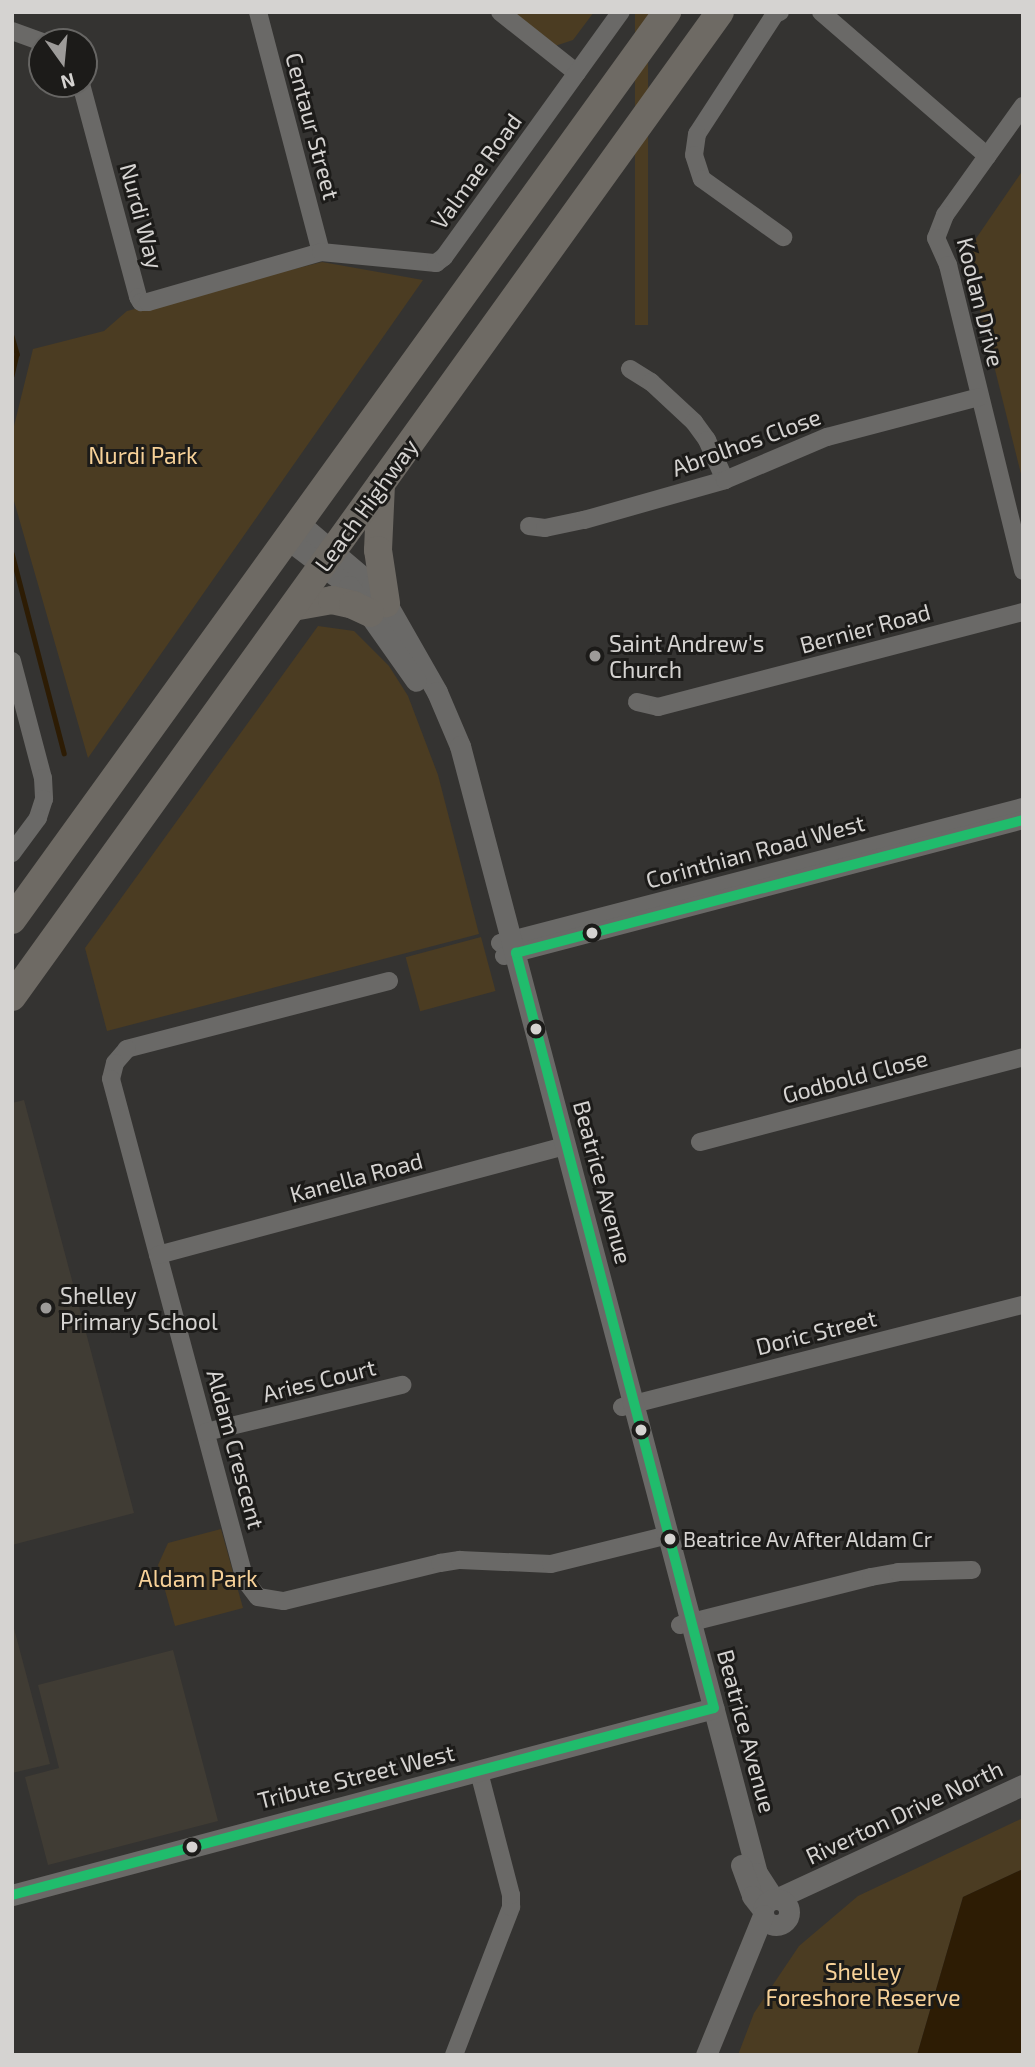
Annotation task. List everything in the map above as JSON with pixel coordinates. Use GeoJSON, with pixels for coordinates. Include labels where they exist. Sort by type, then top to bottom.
{"type":"FeatureCollection","features":[{"type":"Feature","properties":{"kind":"highway","name":"Leach Highway"},"geometry":{"type":"LineString","coordinates":[[12,920],[667,12]]}},
{"type":"Feature","properties":{"kind":"highway","name":"Leach Highway"},"geometry":{"type":"LineString","coordinates":[[12,997],[720,12]]}},
{"type":"Feature","properties":{"kind":"highway"},"geometry":{"type":"LineString","coordinates":[[293,607],[332,600],[378,608],[381,484]]}},
{"type":"Feature","properties":{"kind":"street","name":"Centaur Street"},"geometry":{"type":"LineString","coordinates":[[258,12],[321,252]]}},
{"type":"Feature","properties":{"kind":"street"},"geometry":{"type":"LineString","coordinates":[[500,12],[578,73]]}},
{"type":"Feature","properties":{"kind":"street","name":"Valmae Road"},"geometry":{"type":"LineString","coordinates":[[321,252],[436,263],[444,257],[621,12]]}},
{"type":"Feature","properties":{"kind":"street"},"geometry":{"type":"LineString","coordinates":[[780,12],[775,14],[697,134],[694,155],[702,179],[783,237]]}},
{"type":"Feature","properties":{"kind":"street"},"geometry":{"type":"LineString","coordinates":[[821,12],[986,156]]}},
{"type":"Feature","properties":{"kind":"street","name":"Nurdi Way"},"geometry":{"type":"LineString","coordinates":[[85,98],[141,302],[321,252]]}},
{"type":"Feature","properties":{"kind":"street","name":"Koolan Drive"},"geometry":{"type":"LineString","coordinates":[[1023,106],[945,215],[936,238],[948,265],[1023,571]]}},
{"type":"Feature","properties":{"kind":"street"},"geometry":{"type":"LineString","coordinates":[[629,369],[652,382],[694,422],[707,440],[725,480]]}},
{"type":"Feature","properties":{"kind":"street","name":"Abrolhos Close"},"geometry":{"type":"LineString","coordinates":[[529,526],[545,528],[584,520],[725,480],[827,437],[979,397]]}},
{"type":"Feature","properties":{"kind":"street","name":"Beatrice Avenue"},"geometry":{"type":"LineString","coordinates":[[293,531],[328,558],[372,584],[378,608],[450,754],[508,948],[707,1710],[757,1873],[773,1910]]}},
{"type":"Feature","properties":{"kind":"street","name":"Bernier Road"},"geometry":{"type":"LineString","coordinates":[[637,702],[658,707],[1023,612]]}},
{"type":"Feature","properties":{"kind":"street"},"geometry":{"type":"LineString","coordinates":[[12,661],[43,778],[44,799],[38,818],[12,853]]}},
{"type":"Feature","properties":{"kind":"street","name":"Corinthian Road West"},"geometry":{"type":"LineString","coordinates":[[508,948],[1023,807]]}},
{"type":"Feature","properties":{"kind":"street","name":"Corinthian Road West"},"geometry":{"type":"LineString","coordinates":[[508,948],[1023,820]]}},
{"type":"Feature","properties":{"kind":"street","name":"Aldam Crescent"},"geometry":{"type":"LineString","coordinates":[[389,981],[127,1049],[115,1063],[111,1079],[245,1580],[258,1597],[285,1601],[460,1560],[551,1564],[662,1536]]}},
{"type":"Feature","properties":{"kind":"street","name":"Godbold Close"},"geometry":{"type":"LineString","coordinates":[[700,1142],[1023,1057]]}},
{"type":"Feature","properties":{"kind":"street","name":"Kanella Road"},"geometry":{"type":"LineString","coordinates":[[158,1255],[560,1147]]}},
{"type":"Feature","properties":{"kind":"street","name":"Doric Street"},"geometry":{"type":"LineString","coordinates":[[629,1406],[1023,1305]]}},
{"type":"Feature","properties":{"kind":"street","name":"Aries Court"},"geometry":{"type":"LineString","coordinates":[[206,1432],[402,1385]]}},
{"type":"Feature","properties":{"kind":"street"},"geometry":{"type":"LineString","coordinates":[[685,1624],[870,1577],[898,1572],[972,1570]]}},
{"type":"Feature","properties":{"kind":"street","name":"Tribute Street West"},"geometry":{"type":"LineString","coordinates":[[12,1895],[707,1710]]}},
{"type":"Feature","properties":{"kind":"street"},"geometry":{"type":"LineString","coordinates":[[454,2055],[511,1907],[511,1895],[480,1772]]}},
{"type":"Feature","properties":{"kind":"street","name":"Riverton Drive North"},"geometry":{"type":"LineString","coordinates":[[706,2055],[752,1944],[773,1910],[808,1887],[1023,1785]]}},
{"type":"Feature","properties":{"kind":"shaded area","name":"Shelley Primary School"},"geometry":{"type":"Polygon","coordinates":[[[24,1100],[134,1513],[12,1545],[12,1103],[24,1100]]]}},
{"type":"Feature","properties":{"kind":"shaded area"},"geometry":{"type":"Polygon","coordinates":[[[12,1621],[50,1764],[12,1773],[12,1621]]]}},
{"type":"Feature","properties":{"kind":"shaded area"},"geometry":{"type":"Polygon","coordinates":[[[173,1650],[218,1821],[48,1865],[25,1777],[59,1768],[38,1685],[173,1650]]]}},
{"type":"Feature","properties":{"kind":"shaded area"},"geometry":{"type":"Polygon","coordinates":[[[1023,1869],[1023,2055],[917,2055],[963,1897],[1023,1869]]]}},
{"type":"Feature","properties":{"kind":"green space"},"geometry":{"type":"Polygon","coordinates":[[[511,12],[594,12],[573,40],[555,46],[511,12]]]}},
{"type":"Feature","properties":{"kind":"green space"},"geometry":{"type":"Polygon","coordinates":[[[635,12],[648,12],[648,325],[635,325],[635,12]]]}},
{"type":"Feature","properties":{"kind":"green space"},"geometry":{"type":"Polygon","coordinates":[[[1023,170],[1023,482],[966,253],[1023,170]]]}},
{"type":"Feature","properties":{"kind":"green space","name":"Nurdi Park"},"geometry":{"type":"Polygon","coordinates":[[[322,262],[423,280],[88,758],[12,494],[12,434],[33,349],[104,331],[127,311],[322,262]]]}},
{"type":"Feature","properties":{"kind":"green space"},"geometry":{"type":"Polygon","coordinates":[[[318,626],[354,631],[389,666],[408,696],[438,775],[479,934],[107,1031],[85,948],[318,626]]]}},
{"type":"Feature","properties":{"kind":"green space"},"geometry":{"type":"Polygon","coordinates":[[[481,937],[495,991],[420,1011],[406,957],[481,937]]]}},
{"type":"Feature","properties":{"kind":"green space","name":"Aldam Park"},"geometry":{"type":"Polygon","coordinates":[[[221,1529],[243,1608],[175,1626],[158,1565],[168,1543],[221,1529]]]}},
{"type":"Feature","properties":{"kind":"green space","name":"Shelley Foreshore Reserve"},"geometry":{"type":"Polygon","coordinates":[[[1023,1818],[1023,1869],[963,1897],[917,2055],[738,2055],[754,2013],[799,1946],[858,1896],[1023,1818]]]}},
{"type":"Feature","properties":{"kind":"waterway"},"geometry":{"type":"LineString","coordinates":[[12,336],[17,354],[12,375]]}},
{"type":"Feature","properties":{"kind":"waterway"},"geometry":{"type":"LineString","coordinates":[[12,553],[64,753]]}},
{"type":"Feature","properties":{"kind":"transit line"},"geometry":{"type":"LineString","coordinates":[[12,1895],[714,1708],[516,953],[1023,820]]}},
{"type":"Feature","properties":{"kind":"place","name":"Saint Andrew's Church"},"geometry":{"type":"Point","coordinates":[595,656]}},
{"type":"Feature","properties":{"kind":"place","name":"Shelley Primary School"},"geometry":{"type":"Point","coordinates":[46,1308]}},
{"type":"Feature","properties":{"kind":"place","name":"Beatrice Av After Aldam Cr"},"geometry":{"type":"Point","coordinates":[670,1539]}}]}
